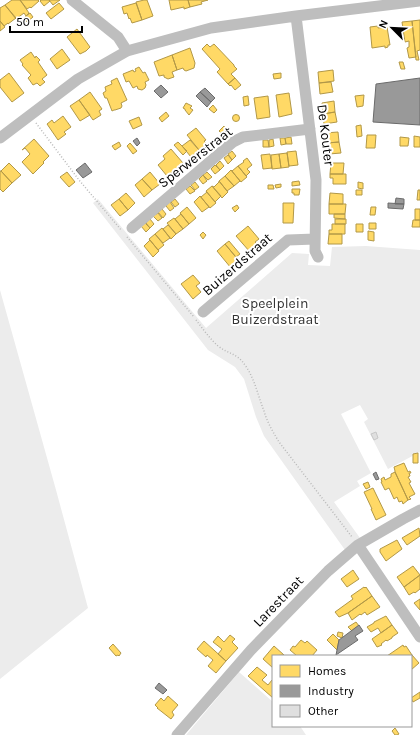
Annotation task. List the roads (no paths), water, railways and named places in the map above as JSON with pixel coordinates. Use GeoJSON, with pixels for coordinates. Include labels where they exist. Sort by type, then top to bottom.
{"type":"FeatureCollection","features":[{"type":"Feature","properties":{"kind":"street"},"geometry":{"type":"LineString","coordinates":[[72,0],[118,37],[127,51]]}},
{"type":"Feature","properties":{"kind":"street"},"geometry":{"type":"LineString","coordinates":[[0,138],[78,79],[127,51],[211,28],[420,1]]}},
{"type":"Feature","properties":{"kind":"street","name":"De Kouter"},"geometry":{"type":"LineString","coordinates":[[296,16],[316,180],[315,251],[318,257]]}},
{"type":"Feature","properties":{"kind":"street","name":"Sperwerstraat"},"geometry":{"type":"LineString","coordinates":[[132,228],[233,142],[243,137],[310,129]]}},
{"type":"Feature","properties":{"kind":"street","name":"Buizerdstraat"},"geometry":{"type":"LineString","coordinates":[[203,312],[288,240],[315,239]]}},
{"type":"Feature","properties":{"kind":"street","name":"Larestraat"},"geometry":{"type":"LineString","coordinates":[[178,735],[251,650],[328,571],[358,545],[420,510]]}},
{"type":"Feature","properties":{"kind":"street"},"geometry":{"type":"LineString","coordinates":[[358,545],[420,637]]}},
{"type":"Feature","properties":{"kind":"park label","name":"Speelplein Buizerdstraat"},"geometry":{"type":"Point","coordinates":[275,312]}}]}
